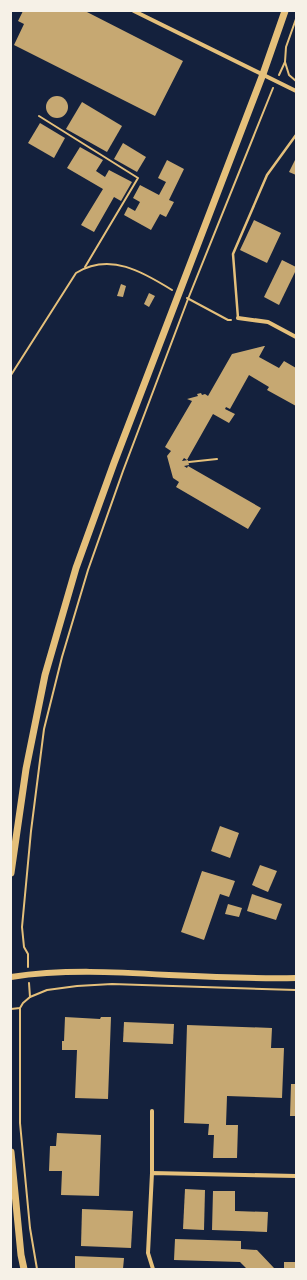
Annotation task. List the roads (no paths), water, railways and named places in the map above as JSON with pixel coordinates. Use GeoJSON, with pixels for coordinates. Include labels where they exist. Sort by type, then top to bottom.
{"type":"FeatureCollection","features":[{"type":"Feature","properties":{"kind":"main road"},"geometry":{"type":"LineString","coordinates":[[11,873],[26,769],[45,674],[76,568],[114,463],[263,74],[285,11]]}},
{"type":"Feature","properties":{"kind":"main road"},"geometry":{"type":"LineString","coordinates":[[11,1152],[21,1255],[24,1269]]}},
{"type":"Feature","properties":{"kind":"street"},"geometry":{"type":"LineString","coordinates":[[134,11],[296,91]]}},
{"type":"Feature","properties":{"kind":"street"},"geometry":{"type":"LineString","coordinates":[[238,318],[268,322],[296,337]]}},
{"type":"Feature","properties":{"kind":"street"},"geometry":{"type":"LineString","coordinates":[[11,977],[39,973],[100,972],[197,977],[296,978]]}},
{"type":"Feature","properties":{"kind":"street"},"geometry":{"type":"LineString","coordinates":[[152,1111],[152,1173],[148,1253],[152,1269]]}},
{"type":"Feature","properties":{"kind":"street"},"geometry":{"type":"LineString","coordinates":[[152,1173],[296,1176]]}},
{"type":"Feature","properties":{"kind":"lane"},"geometry":{"type":"LineString","coordinates":[[238,318],[233,254],[267,175],[296,136]]}}]}
